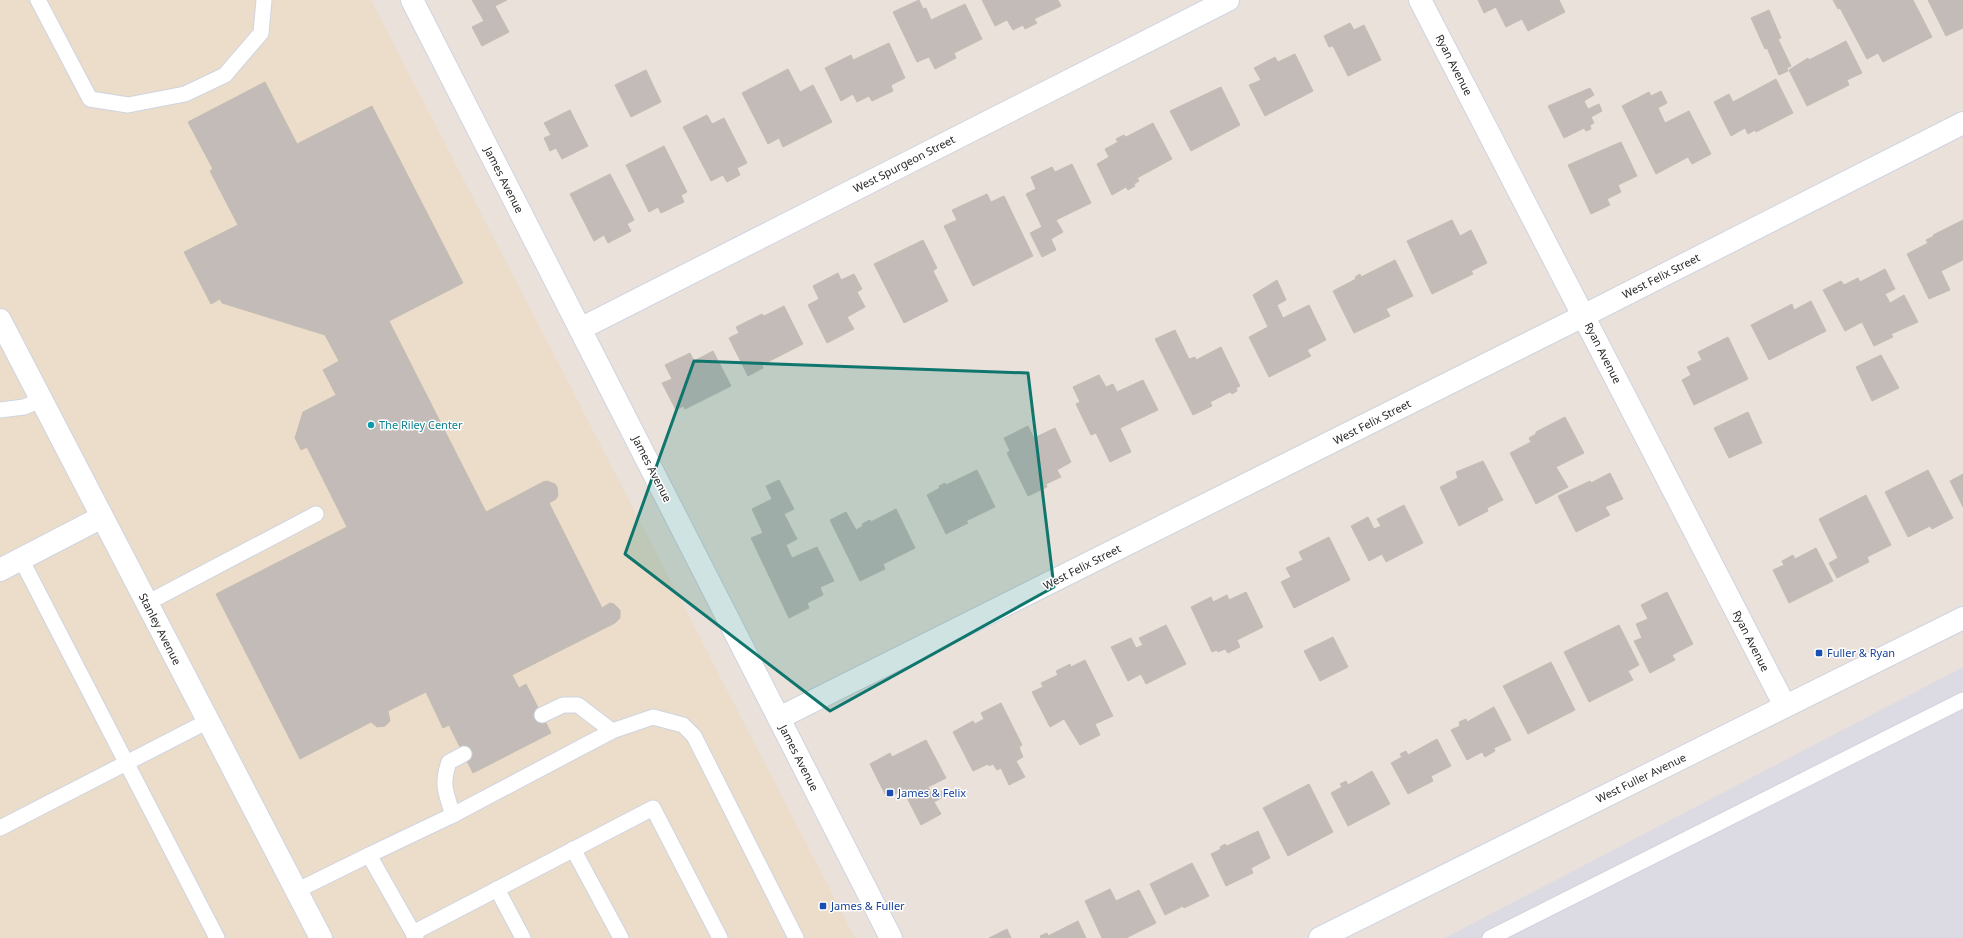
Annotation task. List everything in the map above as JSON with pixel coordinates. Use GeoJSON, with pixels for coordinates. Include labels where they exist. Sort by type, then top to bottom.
{"type":"FeatureCollection","features":[{"type":"Feature","properties":{"kind":"street","name":"James Avenue"},"geometry":{"type":"LineString","coordinates":[[412,0],[891,938]]}},
{"type":"Feature","properties":{"kind":"street","name":"West Spurgeon Street"},"geometry":{"type":"LineString","coordinates":[[580,329],[1228,0]]}},
{"type":"Feature","properties":{"kind":"street","name":"Ryan Avenue"},"geometry":{"type":"LineString","coordinates":[[1420,0],[1785,706]]}},
{"type":"Feature","properties":{"kind":"street","name":"West Felix Street"},"geometry":{"type":"LineString","coordinates":[[779,718],[1583,316],[1963,123]]}},
{"type":"Feature","properties":{"kind":"street","name":"Stanley Avenue"},"geometry":{"type":"LineString","coordinates":[[0,320],[321,938]]}},
{"type":"Feature","properties":{"kind":"street"},"geometry":{"type":"LineString","coordinates":[[0,570],[102,517]]}},
{"type":"Feature","properties":{"kind":"street","name":"West Fuller Avenue"},"geometry":{"type":"LineString","coordinates":[[1320,938],[1963,618]]}},
{"type":"Feature","properties":{"kind":"lane"},"geometry":{"type":"LineString","coordinates":[[38,0],[90,99],[128,105],[185,94],[225,75],[261,33],[264,0]]}},
{"type":"Feature","properties":{"kind":"lane"},"geometry":{"type":"LineString","coordinates":[[0,410],[24,407],[41,400]]}},
{"type":"Feature","properties":{"kind":"lane"},"geometry":{"type":"LineString","coordinates":[[146,602],[316,514]]}},
{"type":"Feature","properties":{"kind":"lane"},"geometry":{"type":"LineString","coordinates":[[21,559],[217,938]]}},
{"type":"Feature","properties":{"kind":"lane"},"geometry":{"type":"LineString","coordinates":[[1490,938],[1963,700]]}},
{"type":"Feature","properties":{"kind":"lane"},"geometry":{"type":"LineString","coordinates":[[542,715],[563,705],[578,705],[612,731]]}},
{"type":"Feature","properties":{"kind":"lane"},"geometry":{"type":"LineString","coordinates":[[296,891],[453,815],[612,731],[653,717],[683,725],[694,736],[796,938]]}},
{"type":"Feature","properties":{"kind":"lane"},"geometry":{"type":"LineString","coordinates":[[0,828],[208,721]]}},
{"type":"Feature","properties":{"kind":"lane"},"geometry":{"type":"LineString","coordinates":[[453,815],[444,788],[446,773],[449,762],[464,754]]}},
{"type":"Feature","properties":{"kind":"lane"},"geometry":{"type":"LineString","coordinates":[[369,855],[414,935],[497,889],[653,808],[720,938]]}},
{"type":"Feature","properties":{"kind":"lane"},"geometry":{"type":"LineString","coordinates":[[573,849],[621,938]]}},
{"type":"Feature","properties":{"kind":"lane"},"geometry":{"type":"LineString","coordinates":[[497,889],[523,938]]}},
{"type":"Feature","properties":{"kind":"highlighted area"},"geometry":{"type":"Polygon","coordinates":[[[694,361],[1028,373],[1054,587],[830,711],[625,554],[694,361]]]}},
{"type":"Feature","properties":{"kind":"shaded area"},"geometry":{"type":"Polygon","coordinates":[[[0,0],[371,0],[855,938],[0,938],[0,0]]]}},
{"type":"Feature","properties":{"kind":"shaded area"},"geometry":{"type":"Polygon","coordinates":[[[1963,667],[1963,938],[1445,938],[1963,667]]]}},
{"type":"Feature","properties":{"kind":"building"},"geometry":{"type":"Polygon","coordinates":[[[472,0],[507,0],[495,6],[509,32],[482,46],[472,27],[484,21],[472,0]]]}},
{"type":"Feature","properties":{"kind":"building"},"geometry":{"type":"Polygon","coordinates":[[[919,0],[923,9],[926,8],[931,20],[965,4],[982,39],[954,53],[956,58],[935,69],[929,57],[917,62],[893,12],[919,0]]]}},
{"type":"Feature","properties":{"kind":"building"},"geometry":{"type":"Polygon","coordinates":[[[982,0],[1058,0],[1061,6],[1034,19],[1037,23],[1025,29],[1023,25],[1013,30],[1007,20],[995,26],[982,0]]]}},
{"type":"Feature","properties":{"kind":"building"},"geometry":{"type":"Polygon","coordinates":[[[1478,0],[1559,0],[1565,12],[1528,31],[1522,19],[1506,27],[1496,7],[1484,13],[1478,0]]]}},
{"type":"Feature","properties":{"kind":"building"},"geometry":{"type":"Polygon","coordinates":[[[1833,0],[1913,0],[1932,37],[1883,62],[1878,53],[1867,59],[1840,8],[1838,9],[1833,0]]]}},
{"type":"Feature","properties":{"kind":"building"},"geometry":{"type":"Polygon","coordinates":[[[1928,0],[1963,0],[1963,28],[1946,36],[1928,0]]]}},
{"type":"Feature","properties":{"kind":"building"},"geometry":{"type":"Polygon","coordinates":[[[1769,10],[1781,38],[1778,39],[1791,66],[1787,68],[1788,71],[1779,75],[1751,18],[1769,10]]]}},
{"type":"Feature","properties":{"kind":"building"},"geometry":{"type":"Polygon","coordinates":[[[1350,23],[1354,30],[1364,25],[1381,60],[1348,76],[1333,46],[1329,47],[1324,36],[1350,23]]]}},
{"type":"Feature","properties":{"kind":"building"},"geometry":{"type":"Polygon","coordinates":[[[1846,41],[1862,73],[1847,80],[1849,85],[1807,106],[1789,70],[1808,58],[1809,60],[1846,41]]]}},
{"type":"Feature","properties":{"kind":"building"},"geometry":{"type":"Polygon","coordinates":[[[889,43],[905,78],[891,85],[893,91],[872,101],[869,96],[857,102],[853,94],[841,101],[825,68],[851,55],[853,60],[889,43]]]}},
{"type":"Feature","properties":{"kind":"building"},"geometry":{"type":"Polygon","coordinates":[[[1295,54],[1313,91],[1265,116],[1249,85],[1261,80],[1254,68],[1275,57],[1278,62],[1295,54]]]}},
{"type":"Feature","properties":{"kind":"building"},"geometry":{"type":"Polygon","coordinates":[[[788,69],[800,92],[813,85],[832,122],[783,147],[779,138],[768,144],[742,93],[788,69]]]}},
{"type":"Feature","properties":{"kind":"building"},"geometry":{"type":"Polygon","coordinates":[[[646,70],[661,102],[631,117],[615,85],[646,70]]]}},
{"type":"Feature","properties":{"kind":"building"},"geometry":{"type":"Polygon","coordinates":[[[1776,79],[1793,113],[1756,132],[1755,130],[1748,134],[1745,128],[1731,136],[1714,102],[1729,94],[1733,102],[1776,79]]]}},
{"type":"Feature","properties":{"kind":"building","name":"The Riley Center"},"geometry":{"type":"Polygon","coordinates":[[[265,82],[297,144],[372,106],[463,283],[389,321],[486,512],[543,482],[547,481],[555,484],[558,495],[556,499],[549,503],[602,608],[610,603],[614,604],[620,610],[620,618],[615,623],[512,675],[519,688],[526,684],[551,733],[473,773],[449,725],[443,728],[426,692],[388,711],[390,721],[385,726],[377,727],[371,722],[300,759],[216,594],[347,527],[307,447],[301,450],[295,438],[303,412],[336,395],[323,370],[339,361],[325,335],[222,303],[220,299],[211,304],[184,252],[238,225],[210,171],[213,169],[188,122],[265,82]]]}},
{"type":"Feature","properties":{"kind":"building"},"geometry":{"type":"Polygon","coordinates":[[[1221,87],[1240,125],[1191,151],[1170,111],[1221,87]]]}},
{"type":"Feature","properties":{"kind":"building"},"geometry":{"type":"Polygon","coordinates":[[[1590,88],[1594,95],[1584,101],[1588,109],[1599,104],[1602,111],[1591,117],[1594,123],[1590,125],[1591,129],[1586,131],[1584,128],[1564,138],[1548,106],[1590,88]]]}},
{"type":"Feature","properties":{"kind":"building"},"geometry":{"type":"Polygon","coordinates":[[[1661,91],[1667,103],[1658,108],[1665,123],[1689,111],[1711,154],[1692,164],[1688,157],[1656,174],[1622,106],[1649,92],[1651,96],[1661,91]]]}},
{"type":"Feature","properties":{"kind":"building"},"geometry":{"type":"Polygon","coordinates":[[[570,110],[588,146],[562,159],[556,148],[550,151],[544,138],[551,135],[544,123],[570,110]]]}},
{"type":"Feature","properties":{"kind":"building"},"geometry":{"type":"Polygon","coordinates":[[[707,115],[712,124],[724,118],[747,163],[737,168],[740,175],[727,182],[723,175],[711,181],[683,127],[707,115]]]}},
{"type":"Feature","properties":{"kind":"building"},"geometry":{"type":"Polygon","coordinates":[[[1153,123],[1172,159],[1137,178],[1139,181],[1134,184],[1135,186],[1128,190],[1126,187],[1112,195],[1097,164],[1109,157],[1105,149],[1118,142],[1116,139],[1124,135],[1126,137],[1153,123]]]}},
{"type":"Feature","properties":{"kind":"building"},"geometry":{"type":"Polygon","coordinates":[[[1621,142],[1637,176],[1618,185],[1621,192],[1607,199],[1610,205],[1591,214],[1568,165],[1621,142]]]}},
{"type":"Feature","properties":{"kind":"building"},"geometry":{"type":"Polygon","coordinates":[[[664,146],[687,192],[681,195],[684,202],[661,213],[658,207],[649,212],[626,165],[664,146]]]}},
{"type":"Feature","properties":{"kind":"building"},"geometry":{"type":"Polygon","coordinates":[[[1072,164],[1091,203],[1056,220],[1063,232],[1051,239],[1056,250],[1042,257],[1030,233],[1042,227],[1026,194],[1036,189],[1031,177],[1052,167],[1055,172],[1072,164]]]}},
{"type":"Feature","properties":{"kind":"building"},"geometry":{"type":"Polygon","coordinates":[[[610,174],[634,220],[627,224],[631,231],[608,243],[604,235],[594,241],[570,194],[610,174]]]}},
{"type":"Feature","properties":{"kind":"building"},"geometry":{"type":"Polygon","coordinates":[[[987,194],[991,202],[1004,196],[1033,256],[973,286],[944,226],[957,220],[952,210],[987,194]]]}},
{"type":"Feature","properties":{"kind":"building"},"geometry":{"type":"Polygon","coordinates":[[[1452,220],[1460,236],[1471,230],[1487,263],[1471,271],[1473,274],[1432,294],[1407,241],[1452,220]]]}},
{"type":"Feature","properties":{"kind":"building"},"geometry":{"type":"Polygon","coordinates":[[[1963,220],[1963,260],[1941,271],[1950,290],[1929,299],[1907,254],[1928,243],[1926,240],[1934,236],[1933,235],[1963,220]]]}},
{"type":"Feature","properties":{"kind":"building"},"geometry":{"type":"Polygon","coordinates":[[[923,240],[937,268],[933,271],[948,301],[904,323],[874,264],[923,240]]]}},
{"type":"Feature","properties":{"kind":"building"},"geometry":{"type":"Polygon","coordinates":[[[1395,260],[1413,296],[1386,309],[1390,316],[1354,333],[1333,291],[1356,279],[1355,277],[1360,274],[1361,277],[1395,260]]]}},
{"type":"Feature","properties":{"kind":"building"},"geometry":{"type":"Polygon","coordinates":[[[1885,269],[1895,289],[1885,294],[1890,303],[1904,295],[1918,322],[1891,334],[1893,337],[1874,346],[1862,322],[1845,331],[1823,290],[1841,281],[1844,285],[1858,278],[1860,282],[1885,269]]]}},
{"type":"Feature","properties":{"kind":"building"},"geometry":{"type":"Polygon","coordinates":[[[838,273],[841,280],[854,274],[862,289],[857,292],[865,307],[847,317],[854,329],[827,343],[808,305],[819,299],[813,286],[838,273]]]}},
{"type":"Feature","properties":{"kind":"building"},"geometry":{"type":"Polygon","coordinates":[[[1277,280],[1286,300],[1277,305],[1283,318],[1309,305],[1326,340],[1307,350],[1311,356],[1269,377],[1249,337],[1268,327],[1253,295],[1277,280]]]}},
{"type":"Feature","properties":{"kind":"building"},"geometry":{"type":"Polygon","coordinates":[[[1811,301],[1826,331],[1769,360],[1751,325],[1792,304],[1794,310],[1811,301]]]}},
{"type":"Feature","properties":{"kind":"building"},"geometry":{"type":"Polygon","coordinates":[[[784,306],[803,344],[762,365],[763,368],[748,376],[729,338],[739,333],[736,327],[762,314],[764,316],[784,306]]]}},
{"type":"Feature","properties":{"kind":"building"},"geometry":{"type":"Polygon","coordinates":[[[1175,330],[1189,359],[1195,357],[1196,360],[1221,347],[1240,386],[1236,388],[1237,391],[1232,394],[1230,392],[1210,402],[1212,406],[1193,415],[1155,339],[1175,330]]]}},
{"type":"Feature","properties":{"kind":"building"},"geometry":{"type":"Polygon","coordinates":[[[1728,337],[1748,379],[1694,405],[1682,380],[1691,375],[1687,367],[1702,360],[1698,352],[1728,337]]]}},
{"type":"Feature","properties":{"kind":"building"},"geometry":{"type":"Polygon","coordinates":[[[713,351],[731,386],[685,409],[683,406],[676,410],[662,383],[672,379],[665,365],[690,353],[694,361],[713,351]]]}},
{"type":"Feature","properties":{"kind":"building"},"geometry":{"type":"Polygon","coordinates":[[[1881,355],[1899,388],[1872,401],[1856,367],[1881,355]]]}},
{"type":"Feature","properties":{"kind":"building"},"geometry":{"type":"Polygon","coordinates":[[[1099,375],[1106,387],[1113,384],[1117,392],[1143,380],[1158,410],[1120,428],[1131,452],[1110,462],[1096,433],[1091,435],[1076,404],[1080,402],[1073,387],[1099,375]]]}},
{"type":"Feature","properties":{"kind":"building"},"geometry":{"type":"Polygon","coordinates":[[[1748,412],[1762,443],[1729,458],[1714,428],[1748,412]]]}},
{"type":"Feature","properties":{"kind":"building"},"geometry":{"type":"Polygon","coordinates":[[[1565,417],[1584,453],[1556,467],[1568,487],[1536,504],[1510,453],[1531,442],[1529,438],[1536,434],[1536,432],[1565,417]]]}},
{"type":"Feature","properties":{"kind":"building"},"geometry":{"type":"Polygon","coordinates":[[[1028,426],[1034,438],[1055,428],[1071,462],[1057,470],[1061,477],[1046,484],[1047,487],[1028,496],[1007,453],[1010,451],[1004,438],[1028,426]]]}},
{"type":"Feature","properties":{"kind":"building"},"geometry":{"type":"Polygon","coordinates":[[[1483,461],[1503,500],[1487,508],[1488,511],[1459,526],[1440,487],[1458,478],[1456,472],[1483,461]]]}},
{"type":"Feature","properties":{"kind":"building"},"geometry":{"type":"Polygon","coordinates":[[[977,470],[995,507],[966,521],[968,523],[946,534],[927,495],[940,488],[939,486],[945,483],[946,485],[977,470]]]}},
{"type":"Feature","properties":{"kind":"building"},"geometry":{"type":"Polygon","coordinates":[[[1928,470],[1953,518],[1932,529],[1930,526],[1908,537],[1885,492],[1928,470]]]}},
{"type":"Feature","properties":{"kind":"building"},"geometry":{"type":"Polygon","coordinates":[[[1610,473],[1623,499],[1605,507],[1610,515],[1576,532],[1558,496],[1590,481],[1591,483],[1610,473]]]}},
{"type":"Feature","properties":{"kind":"building"},"geometry":{"type":"Polygon","coordinates":[[[1963,474],[1963,507],[1950,481],[1963,474]]]}},
{"type":"Feature","properties":{"kind":"building"},"geometry":{"type":"Polygon","coordinates":[[[779,480],[794,509],[784,514],[797,539],[786,545],[792,558],[817,547],[834,581],[820,587],[823,595],[807,603],[809,608],[789,618],[751,538],[763,533],[752,509],[772,499],[766,486],[779,480]]]}},
{"type":"Feature","properties":{"kind":"building"},"geometry":{"type":"Polygon","coordinates":[[[1866,495],[1891,545],[1867,557],[1869,562],[1837,578],[1829,563],[1838,558],[1819,519],[1866,495]]]}},
{"type":"Feature","properties":{"kind":"building"},"geometry":{"type":"Polygon","coordinates":[[[1404,505],[1423,543],[1386,562],[1382,554],[1369,561],[1351,526],[1368,517],[1374,529],[1381,526],[1377,519],[1404,505]]]}},
{"type":"Feature","properties":{"kind":"building"},"geometry":{"type":"Polygon","coordinates":[[[896,509],[915,548],[883,564],[885,569],[860,581],[830,520],[846,512],[856,530],[863,526],[862,524],[870,520],[871,522],[896,509]]]}},
{"type":"Feature","properties":{"kind":"building"},"geometry":{"type":"Polygon","coordinates":[[[1329,537],[1350,580],[1294,608],[1281,582],[1291,577],[1286,568],[1303,560],[1299,552],[1329,537]]]}},
{"type":"Feature","properties":{"kind":"building"},"geometry":{"type":"Polygon","coordinates":[[[1816,548],[1833,581],[1789,603],[1773,570],[1784,565],[1782,561],[1793,555],[1795,559],[1816,548]]]}},
{"type":"Feature","properties":{"kind":"building"},"geometry":{"type":"Polygon","coordinates":[[[1246,592],[1263,627],[1237,640],[1240,647],[1228,653],[1225,649],[1218,652],[1217,650],[1212,652],[1191,607],[1211,597],[1213,602],[1227,595],[1229,600],[1246,592]]]}},
{"type":"Feature","properties":{"kind":"building"},"geometry":{"type":"Polygon","coordinates":[[[1667,592],[1693,644],[1672,655],[1675,660],[1650,673],[1634,641],[1642,638],[1636,624],[1648,619],[1641,605],[1667,592]]]}},
{"type":"Feature","properties":{"kind":"building"},"geometry":{"type":"Polygon","coordinates":[[[1166,625],[1186,664],[1146,684],[1141,674],[1128,681],[1111,647],[1131,638],[1136,648],[1143,645],[1139,638],[1166,625]]]}},
{"type":"Feature","properties":{"kind":"building"},"geometry":{"type":"Polygon","coordinates":[[[1619,625],[1639,665],[1628,671],[1633,680],[1589,702],[1564,652],[1619,625]]]}},
{"type":"Feature","properties":{"kind":"building"},"geometry":{"type":"Polygon","coordinates":[[[1333,637],[1348,667],[1320,681],[1304,651],[1333,637]]]}},
{"type":"Feature","properties":{"kind":"building"},"geometry":{"type":"Polygon","coordinates":[[[1085,660],[1113,716],[1095,724],[1100,735],[1080,745],[1064,719],[1050,727],[1032,692],[1043,687],[1041,683],[1058,675],[1056,671],[1070,664],[1071,667],[1085,660]]]}},
{"type":"Feature","properties":{"kind":"building"},"geometry":{"type":"Polygon","coordinates":[[[1551,662],[1575,710],[1528,734],[1503,686],[1551,662]]]}},
{"type":"Feature","properties":{"kind":"building"},"geometry":{"type":"Polygon","coordinates":[[[1001,703],[1022,745],[1019,747],[1023,757],[1016,761],[1025,777],[1009,785],[1001,768],[997,770],[993,764],[989,766],[988,764],[973,771],[953,732],[973,721],[975,724],[984,719],[981,713],[1001,703]]]}},
{"type":"Feature","properties":{"kind":"building"},"geometry":{"type":"Polygon","coordinates":[[[1494,707],[1511,740],[1494,748],[1495,751],[1485,757],[1482,752],[1467,760],[1451,730],[1460,726],[1459,722],[1466,719],[1467,722],[1494,707]]]}},
{"type":"Feature","properties":{"kind":"building"},"geometry":{"type":"Polygon","coordinates":[[[1437,739],[1451,766],[1431,776],[1433,781],[1408,794],[1391,763],[1402,757],[1400,754],[1406,751],[1408,755],[1437,739]]]}},
{"type":"Feature","properties":{"kind":"building"},"geometry":{"type":"Polygon","coordinates":[[[926,740],[946,778],[928,787],[932,796],[942,791],[945,796],[934,802],[941,814],[921,825],[903,790],[887,798],[870,764],[890,753],[892,757],[926,740]]]}},
{"type":"Feature","properties":{"kind":"building"},"geometry":{"type":"Polygon","coordinates":[[[1372,771],[1390,804],[1348,826],[1331,793],[1342,787],[1340,784],[1346,781],[1348,785],[1372,771]]]}},
{"type":"Feature","properties":{"kind":"building"},"geometry":{"type":"Polygon","coordinates":[[[1309,784],[1333,832],[1288,856],[1263,808],[1309,784]]]}},
{"type":"Feature","properties":{"kind":"building"},"geometry":{"type":"Polygon","coordinates":[[[1258,831],[1270,858],[1251,868],[1253,873],[1226,886],[1211,854],[1221,849],[1220,847],[1225,844],[1227,846],[1258,831]]]}},
{"type":"Feature","properties":{"kind":"building"},"geometry":{"type":"Polygon","coordinates":[[[1192,863],[1209,896],[1165,915],[1150,884],[1192,863]]]}},
{"type":"Feature","properties":{"kind":"building"},"geometry":{"type":"Polygon","coordinates":[[[1110,889],[1116,901],[1139,890],[1156,923],[1126,938],[1102,938],[1085,901],[1110,889]]]}},
{"type":"Feature","properties":{"kind":"building"},"geometry":{"type":"Polygon","coordinates":[[[1078,921],[1086,938],[1041,938],[1040,936],[1047,933],[1048,936],[1078,921]]]}},
{"type":"Feature","properties":{"kind":"building"},"geometry":{"type":"Polygon","coordinates":[[[1007,929],[1011,938],[989,938],[1007,929]]]}},
{"type":"Feature","properties":{"kind":"place","name":"The Riley Center"},"geometry":{"type":"Point","coordinates":[371,425]}},
{"type":"Feature","properties":{"kind":"place","name":"Fuller & Ryan"},"geometry":{"type":"Point","coordinates":[1819,653]}},
{"type":"Feature","properties":{"kind":"place","name":"James & Felix"},"geometry":{"type":"Point","coordinates":[890,793]}},
{"type":"Feature","properties":{"kind":"place","name":"James & Fuller"},"geometry":{"type":"Point","coordinates":[823,906]}}]}
